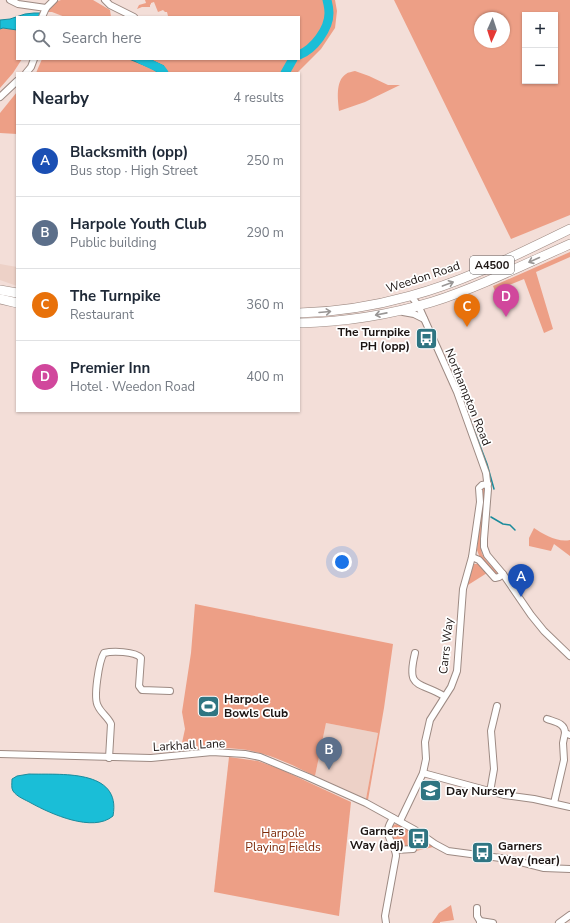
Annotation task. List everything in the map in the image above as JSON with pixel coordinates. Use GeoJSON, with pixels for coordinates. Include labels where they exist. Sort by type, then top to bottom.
{"type":"FeatureCollection","features":[{"type":"Feature","properties":{"kind":"highway","name":"Weedon Road"},"geometry":{"type":"LineString","coordinates":[[300,313],[350,309],[411,296],[457,280],[570,229]]}},
{"type":"Feature","properties":{"kind":"highway","name":"Weedon Road"},"geometry":{"type":"LineString","coordinates":[[300,323],[342,321],[395,311],[431,302],[466,289],[570,244]]}},
{"type":"Feature","properties":{"kind":"highway"},"geometry":{"type":"LineString","coordinates":[[0,290],[16,293]]}},
{"type":"Feature","properties":{"kind":"highway"},"geometry":{"type":"LineString","coordinates":[[0,299],[16,303]]}},
{"type":"Feature","properties":{"kind":"street"},"geometry":{"type":"LineString","coordinates":[[10,0],[44,12],[54,0]]}},
{"type":"Feature","properties":{"kind":"street"},"geometry":{"type":"LineString","coordinates":[[105,0],[110,5],[135,15]]}},
{"type":"Feature","properties":{"kind":"street"},"geometry":{"type":"LineString","coordinates":[[27,72],[34,60]]}},
{"type":"Feature","properties":{"kind":"street"},"geometry":{"type":"LineString","coordinates":[[0,97],[16,82]]}},
{"type":"Feature","properties":{"kind":"street","name":"Northampton Road"},"geometry":{"type":"LineString","coordinates":[[411,296],[418,305],[462,404],[480,456],[488,484],[484,547],[486,555],[503,574],[531,615],[544,631],[570,656]]}},
{"type":"Feature","properties":{"kind":"street"},"geometry":{"type":"LineString","coordinates":[[395,311],[411,313],[423,317],[431,302]]}},
{"type":"Feature","properties":{"kind":"street","name":"Carrs Way"},"geometry":{"type":"LineString","coordinates":[[400,822],[423,773],[426,759],[425,742],[427,729],[432,715],[451,687],[457,671],[462,589],[472,557],[480,502],[480,488],[482,485],[488,484]]}},
{"type":"Feature","properties":{"kind":"street"},"geometry":{"type":"LineString","coordinates":[[472,557],[479,560],[495,578],[503,574]]}},
{"type":"Feature","properties":{"kind":"street"},"geometry":{"type":"LineString","coordinates":[[109,758],[111,724],[109,719],[98,708],[96,702],[100,662],[104,653],[134,653],[142,658],[139,686],[142,690],[170,691]]}},
{"type":"Feature","properties":{"kind":"street"},"geometry":{"type":"LineString","coordinates":[[415,653],[411,669],[413,679],[419,684],[444,696]]}},
{"type":"Feature","properties":{"kind":"street"},"geometry":{"type":"LineString","coordinates":[[490,792],[494,768],[491,731],[492,720],[497,706]]}},
{"type":"Feature","properties":{"kind":"street"},"geometry":{"type":"LineString","coordinates":[[547,719],[562,725],[568,734],[563,743],[564,760],[554,803]]}},
{"type":"Feature","properties":{"kind":"street","name":"Larkhall Lane"},"geometry":{"type":"LineString","coordinates":[[0,754],[151,758],[212,752],[245,754],[260,757],[359,800],[400,822],[448,851],[508,859],[544,868],[570,869]]}},
{"type":"Feature","properties":{"kind":"street"},"geometry":{"type":"LineString","coordinates":[[423,773],[490,792],[570,807]]}},
{"type":"Feature","properties":{"kind":"street"},"geometry":{"type":"LineString","coordinates":[[386,923],[385,916],[396,856],[396,850],[388,834],[393,818]]}},
{"type":"Feature","properties":{"kind":"street"},"geometry":{"type":"LineString","coordinates":[[396,850],[413,849]]}},
{"type":"Feature","properties":{"kind":"street"},"geometry":{"type":"LineString","coordinates":[[477,908],[477,916],[480,922],[493,923]]}},
{"type":"Feature","properties":{"kind":"street"},"geometry":{"type":"LineString","coordinates":[[559,923],[570,915]]}},
{"type":"Feature","properties":{"kind":"shaded area"},"geometry":{"type":"Polygon","coordinates":[[[0,264],[16,267],[16,286],[0,280],[0,264]]]}},
{"type":"Feature","properties":{"kind":"shaded area"},"geometry":{"type":"Polygon","coordinates":[[[326,723],[378,733],[366,799],[315,776],[326,723]]]}},
{"type":"Feature","properties":{"kind":"green space"},"geometry":{"type":"Polygon","coordinates":[[[61,0],[93,0],[110,10],[111,16],[62,16],[52,12],[46,12],[55,2],[61,0]]]}},
{"type":"Feature","properties":{"kind":"green space"},"geometry":{"type":"Polygon","coordinates":[[[145,0],[335,0],[337,11],[335,28],[321,49],[298,72],[163,72],[161,69],[164,66],[151,60],[300,60],[300,16],[168,16],[167,12],[163,10],[158,12],[154,2],[151,3],[150,7],[142,7],[137,9],[139,5],[146,3],[145,0]]]}},
{"type":"Feature","properties":{"kind":"green space"},"geometry":{"type":"Polygon","coordinates":[[[394,0],[570,0],[570,215],[511,239],[394,0]]]}},
{"type":"Feature","properties":{"kind":"green space"},"geometry":{"type":"Polygon","coordinates":[[[0,29],[16,30],[16,60],[21,60],[13,73],[0,88],[0,29]]]}},
{"type":"Feature","properties":{"kind":"green space"},"geometry":{"type":"Polygon","coordinates":[[[42,60],[131,60],[157,72],[36,72],[42,60]]]}},
{"type":"Feature","properties":{"kind":"green space"},"geometry":{"type":"Polygon","coordinates":[[[355,71],[388,85],[400,85],[365,102],[339,111],[338,91],[340,81],[347,73],[355,71]]]}},
{"type":"Feature","properties":{"kind":"green space"},"geometry":{"type":"Polygon","coordinates":[[[16,93],[16,134],[0,133],[0,113],[16,93]]]}},
{"type":"Feature","properties":{"kind":"green space"},"geometry":{"type":"Polygon","coordinates":[[[570,252],[570,257],[536,272],[553,329],[544,333],[524,279],[495,291],[493,286],[570,252]]]}},
{"type":"Feature","properties":{"kind":"green space"},"geometry":{"type":"Polygon","coordinates":[[[484,487],[485,493],[481,549],[482,554],[492,567],[499,573],[497,576],[480,558],[477,550],[482,489],[484,487]]]}},
{"type":"Feature","properties":{"kind":"green space"},"geometry":{"type":"Polygon","coordinates":[[[534,528],[556,539],[565,541],[570,540],[570,556],[554,544],[551,551],[529,546],[529,538],[534,528]]]}},
{"type":"Feature","properties":{"kind":"green space"},"geometry":{"type":"Polygon","coordinates":[[[474,564],[478,564],[487,573],[468,585],[468,578],[474,564]]]}},
{"type":"Feature","properties":{"kind":"green space"},"geometry":{"type":"Polygon","coordinates":[[[195,604],[393,644],[384,708],[368,800],[366,799],[378,733],[326,723],[315,776],[276,758],[254,751],[211,748],[180,752],[185,729],[182,712],[191,653],[195,604]]]}},
{"type":"Feature","properties":{"kind":"green space","name":"Harpole Playing Fields"},"geometry":{"type":"Polygon","coordinates":[[[229,757],[258,761],[280,769],[351,802],[339,916],[214,892],[229,757]]]}},
{"type":"Feature","properties":{"kind":"green space"},"geometry":{"type":"Polygon","coordinates":[[[393,825],[402,825],[442,851],[433,847],[416,851],[414,847],[404,847],[398,845],[391,834],[393,825]]]}},
{"type":"Feature","properties":{"kind":"green space"},"geometry":{"type":"Polygon","coordinates":[[[451,905],[454,920],[432,923],[439,913],[451,905]]]}},
{"type":"Feature","properties":{"kind":"water"},"geometry":{"type":"Polygon","coordinates":[[[41,13],[40,16],[19,16],[41,13]]]}},
{"type":"Feature","properties":{"kind":"water"},"geometry":{"type":"Polygon","coordinates":[[[16,17],[16,30],[0,29],[0,20],[16,17]]]}},
{"type":"Feature","properties":{"kind":"water"},"geometry":{"type":"Polygon","coordinates":[[[131,60],[151,60],[164,66],[160,72],[131,60]]]}},
{"type":"Feature","properties":{"kind":"water"},"geometry":{"type":"Polygon","coordinates":[[[29,774],[71,775],[86,777],[98,782],[108,789],[113,800],[113,816],[105,821],[95,823],[72,820],[49,812],[19,797],[12,790],[12,779],[17,776],[29,774]]]}},
{"type":"Feature","properties":{"kind":"waterway"},"geometry":{"type":"LineString","coordinates":[[300,54],[310,48],[320,38],[323,32],[328,19],[329,11],[327,0]]}},
{"type":"Feature","properties":{"kind":"waterway"},"geometry":{"type":"LineString","coordinates":[[142,60],[161,69],[163,72]]}},
{"type":"Feature","properties":{"kind":"waterway"},"geometry":{"type":"LineString","coordinates":[[286,72],[292,60]]}},
{"type":"Feature","properties":{"kind":"waterway"},"geometry":{"type":"LineString","coordinates":[[464,404],[487,464],[494,489]]}},
{"type":"Feature","properties":{"kind":"waterway"},"geometry":{"type":"LineString","coordinates":[[491,517],[503,524],[510,525],[515,530]]}},
{"type":"Feature","properties":{"kind":"place","name":"Premier Inn"},"geometry":{"type":"Point","coordinates":[506,317]}},
{"type":"Feature","properties":{"kind":"place","name":"The Turnpike"},"geometry":{"type":"Point","coordinates":[467,327]}},
{"type":"Feature","properties":{"kind":"place","name":"The Turnpike PH (opp)"},"geometry":{"type":"Point","coordinates":[426,339]}},
{"type":"Feature","properties":{"kind":"place","name":"Blacksmith (opp)"},"geometry":{"type":"Point","coordinates":[521,597]}},
{"type":"Feature","properties":{"kind":"place","name":"Harpole Bowls Club"},"geometry":{"type":"Point","coordinates":[209,706]}},
{"type":"Feature","properties":{"kind":"place","name":"Harpole Youth Club"},"geometry":{"type":"Point","coordinates":[329,770]}},
{"type":"Feature","properties":{"kind":"place","name":"Day Nursery"},"geometry":{"type":"Point","coordinates":[431,791]}},
{"type":"Feature","properties":{"kind":"place","name":"Garners Way (adj)"},"geometry":{"type":"Point","coordinates":[419,838]}},
{"type":"Feature","properties":{"kind":"place","name":"Garners Way (near)"},"geometry":{"type":"Point","coordinates":[482,853]}}]}
